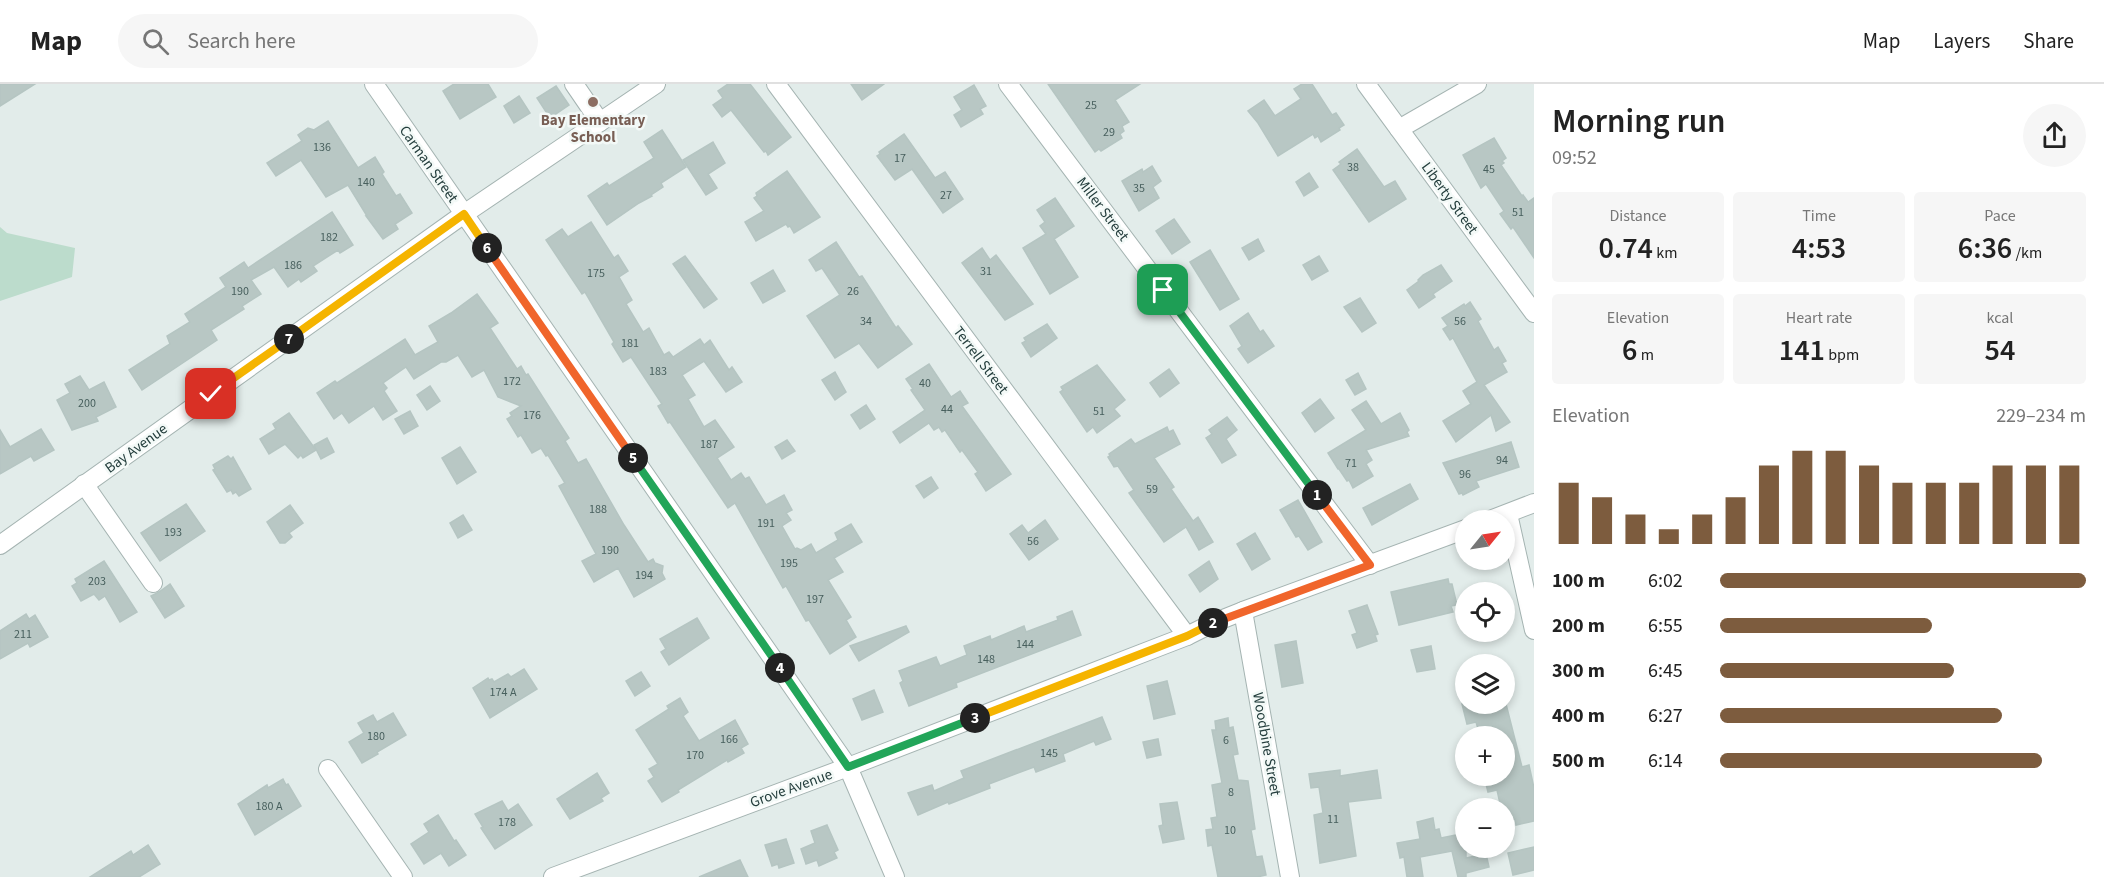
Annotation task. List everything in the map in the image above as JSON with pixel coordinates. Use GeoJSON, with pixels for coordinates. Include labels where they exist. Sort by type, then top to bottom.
{"type":"FeatureCollection","features":[{"type":"Feature","properties":{"kind":"street","name":"Carman Street"},"geometry":{"type":"LineString","coordinates":[[374,84],[848,767],[895,877]]}},
{"type":"Feature","properties":{"kind":"street"},"geometry":{"type":"LineString","coordinates":[[573,84],[600,122]]}},
{"type":"Feature","properties":{"kind":"street","name":"Bay Avenue"},"geometry":{"type":"LineString","coordinates":[[0,544],[464,214],[656,84]]}},
{"type":"Feature","properties":{"kind":"street","name":"Terrell Street"},"geometry":{"type":"LineString","coordinates":[[776,84],[1187,636]]}},
{"type":"Feature","properties":{"kind":"street","name":"Miller Street"},"geometry":{"type":"LineString","coordinates":[[1008,84],[1370,565]]}},
{"type":"Feature","properties":{"kind":"street","name":"Liberty Street"},"geometry":{"type":"LineString","coordinates":[[1366,84],[1534,313]]}},
{"type":"Feature","properties":{"kind":"street"},"geometry":{"type":"LineString","coordinates":[[1399,129],[1477,84]]}},
{"type":"Feature","properties":{"kind":"street"},"geometry":{"type":"LineString","coordinates":[[84,484],[153,582]]}},
{"type":"Feature","properties":{"kind":"street"},"geometry":{"type":"LineString","coordinates":[[1515,511],[1534,503]]}},
{"type":"Feature","properties":{"kind":"street","name":"Grove Avenue"},"geometry":{"type":"LineString","coordinates":[[553,877],[848,767],[1187,636],[1243,611],[1455,533]]}},
{"type":"Feature","properties":{"kind":"street"},"geometry":{"type":"LineString","coordinates":[[1515,545],[1534,630]]}},
{"type":"Feature","properties":{"kind":"street","name":"Woodbine Street"},"geometry":{"type":"LineString","coordinates":[[1243,611],[1290,877]]}},
{"type":"Feature","properties":{"kind":"street"},"geometry":{"type":"LineString","coordinates":[[328,769],[403,877]]}},
{"type":"Feature","properties":{"kind":"green space"},"geometry":{"type":"Polygon","coordinates":[[[0,227],[7,233],[75,248],[72,277],[0,301],[0,227]]]}},
{"type":"Feature","properties":{"kind":"building"},"geometry":{"type":"Polygon","coordinates":[[[0,84],[35,84],[0,106],[0,84]]]}},
{"type":"Feature","properties":{"kind":"building"},"geometry":{"type":"Polygon","coordinates":[[[454,84],[488,84],[496,97],[460,119],[443,91],[454,84]]]}},
{"type":"Feature","properties":{"kind":"building"},"geometry":{"type":"Polygon","coordinates":[[[728,84],[750,84],[791,137],[768,155],[731,110],[722,117],[713,105],[723,98],[718,91],[728,84]]]}},
{"type":"Feature","properties":{"kind":"building"},"geometry":{"type":"Polygon","coordinates":[[[851,84],[884,84],[862,100],[851,84]]]}},
{"type":"Feature","properties":{"kind":"building"},"geometry":{"type":"Polygon","coordinates":[[[1048,84],[1140,84],[1115,100],[1129,122],[1122,126],[1124,131],[1120,134],[1122,138],[1101,151],[1099,149],[1095,152],[1048,84]]]}},
{"type":"Feature","properties":{"kind":"building"},"geometry":{"type":"Polygon","coordinates":[[[1302,84],[1312,84],[1332,115],[1336,113],[1344,125],[1321,142],[1318,136],[1315,138],[1313,134],[1278,156],[1248,111],[1264,100],[1275,116],[1301,99],[1294,89],[1302,84]]]}},
{"type":"Feature","properties":{"kind":"building"},"geometry":{"type":"Polygon","coordinates":[[[974,85],[986,106],[980,109],[983,114],[961,127],[954,115],[962,110],[954,97],[974,85]]]}},
{"type":"Feature","properties":{"kind":"building"},"geometry":{"type":"Polygon","coordinates":[[[556,86],[569,105],[550,118],[537,98],[556,86]]]}},
{"type":"Feature","properties":{"kind":"building"},"geometry":{"type":"Polygon","coordinates":[[[519,96],[530,113],[514,123],[504,106],[519,96]]]}},
{"type":"Feature","properties":{"kind":"building"},"geometry":{"type":"Polygon","coordinates":[[[328,121],[358,168],[375,157],[384,172],[382,174],[396,196],[400,194],[412,213],[395,224],[398,229],[383,239],[348,185],[326,197],[301,160],[276,176],[267,163],[302,141],[298,135],[308,128],[314,130],[328,121]]]}},
{"type":"Feature","properties":{"kind":"building"},"geometry":{"type":"Polygon","coordinates":[[[662,130],[686,167],[661,183],[663,187],[652,196],[607,225],[588,196],[607,183],[609,186],[654,158],[644,142],[662,130]]]}},
{"type":"Feature","properties":{"kind":"building"},"geometry":{"type":"Polygon","coordinates":[[[904,134],[935,178],[945,172],[963,199],[943,213],[912,169],[895,180],[877,156],[879,152],[904,134]]]}},
{"type":"Feature","properties":{"kind":"building"},"geometry":{"type":"Polygon","coordinates":[[[1494,138],[1506,158],[1501,165],[1528,202],[1534,198],[1534,258],[1513,227],[1511,229],[1500,214],[1504,211],[1486,184],[1481,188],[1463,155],[1494,138]]]}},
{"type":"Feature","properties":{"kind":"building"},"geometry":{"type":"Polygon","coordinates":[[[713,142],[725,163],[708,174],[717,188],[706,195],[683,160],[713,142]]]}},
{"type":"Feature","properties":{"kind":"building"},"geometry":{"type":"Polygon","coordinates":[[[1357,149],[1384,187],[1395,181],[1406,199],[1369,222],[1333,170],[1341,164],[1339,162],[1357,149]]]}},
{"type":"Feature","properties":{"kind":"building"},"geometry":{"type":"Polygon","coordinates":[[[1152,166],[1161,181],[1153,187],[1159,198],[1139,211],[1122,181],[1152,166]]]}},
{"type":"Feature","properties":{"kind":"building"},"geometry":{"type":"Polygon","coordinates":[[[787,171],[820,217],[794,233],[786,224],[756,241],[745,222],[764,211],[754,198],[757,196],[756,193],[787,171]]]}},
{"type":"Feature","properties":{"kind":"building"},"geometry":{"type":"Polygon","coordinates":[[[1309,173],[1318,187],[1304,196],[1296,182],[1309,173]]]}},
{"type":"Feature","properties":{"kind":"building"},"geometry":{"type":"Polygon","coordinates":[[[1055,198],[1074,226],[1054,239],[1078,277],[1050,294],[1023,248],[1046,234],[1040,226],[1045,222],[1037,210],[1055,198]]]}},
{"type":"Feature","properties":{"kind":"building"},"geometry":{"type":"Polygon","coordinates":[[[332,212],[353,245],[340,253],[338,250],[313,266],[317,271],[301,282],[299,279],[288,287],[274,267],[251,280],[261,294],[242,306],[244,309],[211,330],[217,340],[142,390],[129,370],[170,344],[167,336],[190,322],[185,314],[226,287],[220,278],[244,262],[248,268],[332,212]]]}},
{"type":"Feature","properties":{"kind":"building"},"geometry":{"type":"Polygon","coordinates":[[[1174,219],[1190,242],[1172,254],[1156,231],[1174,219]]]}},
{"type":"Feature","properties":{"kind":"building"},"geometry":{"type":"Polygon","coordinates":[[[591,222],[614,258],[618,255],[628,271],[619,277],[632,300],[626,304],[643,332],[649,328],[664,355],[669,352],[673,357],[700,339],[704,345],[710,340],[729,370],[732,367],[742,382],[726,392],[704,361],[682,375],[695,395],[688,399],[704,427],[715,420],[734,447],[717,458],[731,480],[741,473],[745,479],[749,477],[766,505],[784,495],[792,510],[786,513],[791,520],[782,526],[795,549],[801,550],[811,544],[816,553],[838,540],[835,533],[851,524],[862,542],[834,558],[843,572],[828,580],[851,617],[846,620],[856,637],[830,654],[809,620],[806,621],[786,586],[783,588],[735,503],[728,508],[670,422],[668,423],[658,406],[662,404],[631,357],[623,362],[585,292],[582,294],[546,240],[562,229],[568,237],[591,222]]]}},
{"type":"Feature","properties":{"kind":"building"},"geometry":{"type":"Polygon","coordinates":[[[1258,239],[1264,251],[1249,260],[1242,248],[1258,239]]]}},
{"type":"Feature","properties":{"kind":"building"},"geometry":{"type":"Polygon","coordinates":[[[836,242],[859,277],[862,276],[896,328],[898,326],[912,344],[878,368],[859,343],[835,358],[807,316],[840,295],[822,268],[816,271],[809,260],[836,242]]]}},
{"type":"Feature","properties":{"kind":"building"},"geometry":{"type":"Polygon","coordinates":[[[982,248],[990,260],[996,255],[1033,304],[1005,320],[962,263],[982,248]]]}},
{"type":"Feature","properties":{"kind":"building"},"geometry":{"type":"Polygon","coordinates":[[[1210,250],[1239,299],[1220,310],[1190,262],[1210,250]]]}},
{"type":"Feature","properties":{"kind":"building"},"geometry":{"type":"Polygon","coordinates":[[[685,256],[717,299],[704,308],[673,264],[685,256]]]}},
{"type":"Feature","properties":{"kind":"building"},"geometry":{"type":"Polygon","coordinates":[[[1319,256],[1328,271],[1312,280],[1303,265],[1319,256]]]}},
{"type":"Feature","properties":{"kind":"building"},"geometry":{"type":"Polygon","coordinates":[[[1441,265],[1452,281],[1433,294],[1435,297],[1419,308],[1407,290],[1423,275],[1441,265]]]}},
{"type":"Feature","properties":{"kind":"building"},"geometry":{"type":"Polygon","coordinates":[[[773,270],[785,291],[763,303],[751,283],[773,270]]]}},
{"type":"Feature","properties":{"kind":"building"},"geometry":{"type":"Polygon","coordinates":[[[477,294],[498,323],[490,328],[517,369],[521,366],[526,375],[528,374],[569,438],[565,441],[578,463],[586,459],[648,562],[653,559],[655,563],[663,566],[662,573],[665,579],[634,597],[618,568],[594,582],[582,561],[596,554],[559,486],[565,483],[548,455],[546,456],[541,448],[532,453],[521,435],[518,437],[507,419],[512,416],[510,413],[521,406],[498,397],[484,370],[472,377],[458,355],[446,362],[441,362],[414,379],[406,367],[383,383],[387,388],[384,391],[397,411],[383,420],[374,406],[349,423],[342,413],[334,419],[317,393],[335,381],[337,383],[405,339],[415,355],[438,342],[429,326],[477,294]]]}},
{"type":"Feature","properties":{"kind":"building"},"geometry":{"type":"Polygon","coordinates":[[[1360,298],[1376,323],[1362,332],[1344,307],[1360,298]]]}},
{"type":"Feature","properties":{"kind":"building"},"geometry":{"type":"Polygon","coordinates":[[[1470,302],[1481,319],[1478,321],[1494,350],[1498,347],[1506,361],[1502,363],[1507,372],[1484,385],[1510,422],[1496,431],[1491,415],[1456,442],[1443,421],[1471,404],[1463,391],[1477,382],[1453,338],[1450,340],[1443,329],[1448,326],[1442,318],[1470,302]]]}},
{"type":"Feature","properties":{"kind":"building"},"geometry":{"type":"Polygon","coordinates":[[[1248,313],[1260,332],[1263,330],[1274,346],[1248,363],[1238,349],[1242,346],[1230,326],[1248,313]]]}},
{"type":"Feature","properties":{"kind":"building"},"geometry":{"type":"Polygon","coordinates":[[[1047,324],[1057,338],[1031,357],[1022,343],[1026,341],[1024,338],[1047,324]]]}},
{"type":"Feature","properties":{"kind":"building"},"geometry":{"type":"Polygon","coordinates":[[[929,364],[951,397],[960,391],[968,403],[962,406],[1011,474],[986,491],[975,474],[978,472],[945,430],[942,432],[939,427],[934,430],[929,423],[900,443],[893,432],[925,410],[906,379],[929,364]]]}},
{"type":"Feature","properties":{"kind":"building"},"geometry":{"type":"Polygon","coordinates":[[[1097,365],[1125,400],[1114,409],[1120,416],[1097,433],[1093,427],[1087,432],[1060,392],[1063,390],[1061,387],[1097,365]]]}},
{"type":"Feature","properties":{"kind":"building"},"geometry":{"type":"Polygon","coordinates":[[[1169,369],[1179,383],[1160,397],[1150,383],[1169,369]]]}},
{"type":"Feature","properties":{"kind":"building"},"geometry":{"type":"Polygon","coordinates":[[[835,372],[846,392],[835,400],[822,380],[835,372]]]}},
{"type":"Feature","properties":{"kind":"building"},"geometry":{"type":"Polygon","coordinates":[[[1358,373],[1366,389],[1355,395],[1346,380],[1358,373]]]}},
{"type":"Feature","properties":{"kind":"building"},"geometry":{"type":"Polygon","coordinates":[[[80,376],[89,390],[104,382],[116,407],[96,417],[98,421],[72,430],[57,400],[70,393],[65,384],[80,376]]]}},
{"type":"Feature","properties":{"kind":"building"},"geometry":{"type":"Polygon","coordinates":[[[430,386],[440,401],[427,410],[417,395],[430,386]]]}},
{"type":"Feature","properties":{"kind":"building"},"geometry":{"type":"Polygon","coordinates":[[[1320,399],[1334,418],[1315,432],[1302,413],[1320,399]]]}},
{"type":"Feature","properties":{"kind":"building"},"geometry":{"type":"Polygon","coordinates":[[[1366,401],[1381,424],[1400,413],[1409,430],[1407,432],[1409,436],[1366,450],[1372,460],[1366,464],[1373,476],[1353,488],[1328,453],[1366,430],[1352,410],[1366,401]]]}},
{"type":"Feature","properties":{"kind":"building"},"geometry":{"type":"Polygon","coordinates":[[[866,405],[875,419],[860,429],[851,415],[866,405]]]}},
{"type":"Feature","properties":{"kind":"building"},"geometry":{"type":"Polygon","coordinates":[[[410,411],[418,426],[404,434],[395,419],[410,411]]]}},
{"type":"Feature","properties":{"kind":"building"},"geometry":{"type":"Polygon","coordinates":[[[289,413],[316,450],[303,458],[301,455],[298,458],[285,444],[269,454],[260,439],[276,429],[273,424],[289,413]]]}},
{"type":"Feature","properties":{"kind":"building"},"geometry":{"type":"Polygon","coordinates":[[[1227,417],[1237,430],[1226,439],[1236,455],[1222,463],[1206,438],[1212,434],[1209,430],[1227,417]]]}},
{"type":"Feature","properties":{"kind":"building"},"geometry":{"type":"Polygon","coordinates":[[[1167,427],[1169,432],[1173,430],[1180,444],[1154,458],[1174,487],[1171,489],[1193,521],[1198,517],[1213,542],[1199,550],[1186,527],[1164,542],[1129,493],[1134,490],[1118,466],[1114,467],[1108,457],[1131,439],[1135,444],[1167,427]]]}},
{"type":"Feature","properties":{"kind":"building"},"geometry":{"type":"Polygon","coordinates":[[[41,429],[54,450],[34,461],[31,456],[0,474],[0,430],[10,447],[41,429]]]}},
{"type":"Feature","properties":{"kind":"building"},"geometry":{"type":"Polygon","coordinates":[[[327,438],[334,452],[321,459],[314,445],[327,438]]]}},
{"type":"Feature","properties":{"kind":"building"},"geometry":{"type":"Polygon","coordinates":[[[787,440],[795,451],[782,459],[775,447],[787,440]]]}},
{"type":"Feature","properties":{"kind":"building"},"geometry":{"type":"Polygon","coordinates":[[[1511,442],[1519,467],[1476,481],[1479,487],[1463,495],[1459,494],[1443,463],[1511,442]]]}},
{"type":"Feature","properties":{"kind":"building"},"geometry":{"type":"Polygon","coordinates":[[[460,447],[476,472],[457,484],[442,458],[460,447]]]}},
{"type":"Feature","properties":{"kind":"building"},"geometry":{"type":"Polygon","coordinates":[[[228,456],[231,459],[233,457],[251,489],[239,496],[236,492],[233,494],[231,490],[227,492],[213,470],[215,469],[213,465],[228,456]]]}},
{"type":"Feature","properties":{"kind":"building"},"geometry":{"type":"Polygon","coordinates":[[[931,477],[938,488],[924,498],[916,486],[931,477]]]}},
{"type":"Feature","properties":{"kind":"building"},"geometry":{"type":"Polygon","coordinates":[[[1410,484],[1418,499],[1372,525],[1363,508],[1410,484]]]}},
{"type":"Feature","properties":{"kind":"building"},"geometry":{"type":"Polygon","coordinates":[[[1298,500],[1322,542],[1308,550],[1299,536],[1296,537],[1280,510],[1298,500]]]}},
{"type":"Feature","properties":{"kind":"building"},"geometry":{"type":"Polygon","coordinates":[[[186,504],[205,531],[160,561],[141,533],[186,504]]]}},
{"type":"Feature","properties":{"kind":"building"},"geometry":{"type":"Polygon","coordinates":[[[290,505],[303,523],[289,533],[292,537],[285,543],[280,543],[267,522],[290,505]]]}},
{"type":"Feature","properties":{"kind":"building"},"geometry":{"type":"Polygon","coordinates":[[[463,515],[472,530],[458,538],[450,523],[463,515]]]}},
{"type":"Feature","properties":{"kind":"building"},"geometry":{"type":"Polygon","coordinates":[[[1045,520],[1058,539],[1029,560],[1010,534],[1022,525],[1028,533],[1045,520]]]}},
{"type":"Feature","properties":{"kind":"building"},"geometry":{"type":"Polygon","coordinates":[[[1255,533],[1270,559],[1252,570],[1237,544],[1255,533]]]}},
{"type":"Feature","properties":{"kind":"building"},"geometry":{"type":"Polygon","coordinates":[[[104,561],[137,612],[120,622],[105,596],[99,600],[94,594],[81,601],[72,586],[77,583],[75,579],[104,561]]]}},
{"type":"Feature","properties":{"kind":"building"},"geometry":{"type":"Polygon","coordinates":[[[1209,561],[1218,579],[1200,592],[1189,575],[1209,561]]]}},
{"type":"Feature","properties":{"kind":"building"},"geometry":{"type":"Polygon","coordinates":[[[1448,579],[1449,584],[1452,584],[1455,605],[1451,606],[1453,612],[1399,625],[1391,592],[1448,579]]]}},
{"type":"Feature","properties":{"kind":"building"},"geometry":{"type":"Polygon","coordinates":[[[170,584],[184,606],[165,618],[151,596],[170,584]]]}},
{"type":"Feature","properties":{"kind":"building"},"geometry":{"type":"Polygon","coordinates":[[[1367,605],[1378,634],[1375,635],[1377,641],[1357,648],[1352,635],[1357,633],[1349,611],[1367,605]]]}},
{"type":"Feature","properties":{"kind":"building"},"geometry":{"type":"Polygon","coordinates":[[[1072,611],[1081,635],[956,683],[957,687],[909,706],[900,683],[903,681],[899,671],[936,657],[940,666],[967,655],[964,646],[990,636],[991,640],[1024,626],[1026,632],[1058,620],[1057,617],[1072,611]]]}},
{"type":"Feature","properties":{"kind":"building"},"geometry":{"type":"Polygon","coordinates":[[[26,614],[29,619],[35,615],[48,637],[30,647],[28,643],[0,659],[0,631],[26,614]]]}},
{"type":"Feature","properties":{"kind":"building"},"geometry":{"type":"Polygon","coordinates":[[[697,618],[709,638],[669,665],[661,652],[666,649],[660,639],[697,618]]]}},
{"type":"Feature","properties":{"kind":"building"},"geometry":{"type":"Polygon","coordinates":[[[906,626],[909,632],[859,661],[850,646],[906,626]]]}},
{"type":"Feature","properties":{"kind":"building"},"geometry":{"type":"Polygon","coordinates":[[[1296,641],[1303,683],[1282,687],[1275,645],[1296,641]]]}},
{"type":"Feature","properties":{"kind":"building"},"geometry":{"type":"Polygon","coordinates":[[[1431,646],[1435,669],[1417,672],[1411,650],[1431,646]]]}},
{"type":"Feature","properties":{"kind":"building"},"geometry":{"type":"Polygon","coordinates":[[[524,669],[537,689],[490,718],[473,688],[488,678],[494,682],[508,674],[511,677],[524,669]]]}},
{"type":"Feature","properties":{"kind":"building"},"geometry":{"type":"Polygon","coordinates":[[[641,672],[650,686],[635,696],[626,681],[641,672]]]}},
{"type":"Feature","properties":{"kind":"building"},"geometry":{"type":"Polygon","coordinates":[[[1167,681],[1175,714],[1154,719],[1147,686],[1167,681]]]}},
{"type":"Feature","properties":{"kind":"building"},"geometry":{"type":"Polygon","coordinates":[[[874,690],[883,712],[862,720],[853,699],[874,690]]]}},
{"type":"Feature","properties":{"kind":"building"},"geometry":{"type":"Polygon","coordinates":[[[680,698],[688,712],[683,716],[699,741],[735,720],[748,744],[741,748],[744,753],[728,762],[727,760],[662,802],[648,781],[654,777],[649,769],[658,764],[636,730],[669,709],[667,706],[680,698]]]}},
{"type":"Feature","properties":{"kind":"building"},"geometry":{"type":"Polygon","coordinates":[[[393,713],[406,735],[362,763],[349,742],[364,733],[358,723],[373,715],[377,722],[393,713]]]}},
{"type":"Feature","properties":{"kind":"building"},"geometry":{"type":"Polygon","coordinates":[[[1464,714],[1509,714],[1512,726],[1477,726],[1476,722],[1467,724],[1464,714]]]}},
{"type":"Feature","properties":{"kind":"building"},"geometry":{"type":"Polygon","coordinates":[[[1102,717],[1111,739],[1096,745],[1094,741],[1063,754],[1065,761],[1036,772],[1034,767],[989,784],[990,788],[918,815],[908,793],[932,785],[934,791],[964,778],[961,771],[1102,717]]]}},
{"type":"Feature","properties":{"kind":"building"},"geometry":{"type":"Polygon","coordinates":[[[1228,718],[1229,728],[1233,727],[1238,754],[1233,755],[1238,780],[1248,781],[1255,829],[1251,830],[1256,857],[1262,856],[1266,875],[1257,877],[1218,877],[1212,845],[1208,846],[1206,830],[1213,829],[1211,818],[1217,817],[1212,785],[1222,783],[1212,730],[1216,730],[1215,721],[1228,718]]]}},
{"type":"Feature","properties":{"kind":"building"},"geometry":{"type":"Polygon","coordinates":[[[1158,739],[1161,755],[1147,758],[1143,742],[1158,739]]]}},
{"type":"Feature","properties":{"kind":"building"},"geometry":{"type":"Polygon","coordinates":[[[1515,739],[1522,767],[1529,765],[1534,788],[1534,821],[1516,825],[1515,798],[1499,798],[1497,790],[1488,792],[1486,786],[1515,786],[1515,739]]]}},
{"type":"Feature","properties":{"kind":"building"},"geometry":{"type":"Polygon","coordinates":[[[1340,770],[1340,776],[1377,770],[1381,798],[1348,802],[1356,856],[1320,863],[1314,815],[1323,813],[1319,787],[1311,788],[1309,774],[1340,770]]]}},
{"type":"Feature","properties":{"kind":"building"},"geometry":{"type":"Polygon","coordinates":[[[597,773],[609,793],[601,798],[603,801],[570,819],[557,799],[597,773]]]}},
{"type":"Feature","properties":{"kind":"building"},"geometry":{"type":"Polygon","coordinates":[[[283,779],[301,806],[255,835],[238,804],[267,785],[268,788],[283,779]]]}},
{"type":"Feature","properties":{"kind":"building"},"geometry":{"type":"Polygon","coordinates":[[[502,801],[508,811],[518,804],[532,825],[495,849],[475,814],[502,801]]]}},
{"type":"Feature","properties":{"kind":"building"},"geometry":{"type":"Polygon","coordinates":[[[1177,802],[1184,839],[1163,843],[1159,826],[1163,825],[1160,804],[1177,802]]]}},
{"type":"Feature","properties":{"kind":"building"},"geometry":{"type":"Polygon","coordinates":[[[438,815],[454,841],[456,840],[466,855],[449,866],[441,853],[424,864],[411,844],[429,832],[424,824],[438,815]]]}},
{"type":"Feature","properties":{"kind":"building"},"geometry":{"type":"Polygon","coordinates":[[[1433,818],[1435,830],[1439,829],[1441,838],[1455,835],[1455,858],[1487,858],[1489,867],[1466,873],[1466,877],[1458,877],[1452,851],[1420,857],[1423,877],[1407,877],[1404,857],[1400,858],[1397,843],[1420,839],[1417,822],[1433,818]]]}},
{"type":"Feature","properties":{"kind":"building"},"geometry":{"type":"Polygon","coordinates":[[[827,825],[838,850],[834,852],[837,858],[819,866],[817,860],[806,864],[801,849],[815,843],[811,831],[827,825]]]}},
{"type":"Feature","properties":{"kind":"building"},"geometry":{"type":"Polygon","coordinates":[[[786,839],[794,863],[779,868],[778,864],[772,866],[765,845],[786,839]]]}},
{"type":"Feature","properties":{"kind":"building"},"geometry":{"type":"Polygon","coordinates":[[[148,845],[160,864],[139,877],[90,877],[131,851],[133,855],[148,845]]]}},
{"type":"Feature","properties":{"kind":"building"},"geometry":{"type":"Polygon","coordinates":[[[1534,847],[1534,870],[1513,875],[1509,858],[1515,858],[1515,851],[1534,847]]]}},
{"type":"Feature","properties":{"kind":"building"},"geometry":{"type":"Polygon","coordinates":[[[740,860],[748,877],[699,877],[740,860]]]}},
{"type":"Feature","properties":{"kind":"place","name":"Bay Elementary School"},"geometry":{"type":"Point","coordinates":[593,102]}},
{"type":"Feature","properties":{"kind":"route"},"geometry":{"type":"LineString","coordinates":[[211,394],[464,214],[848,767],[1187,636],[1243,611],[1370,565],[1163,290]]}}]}
